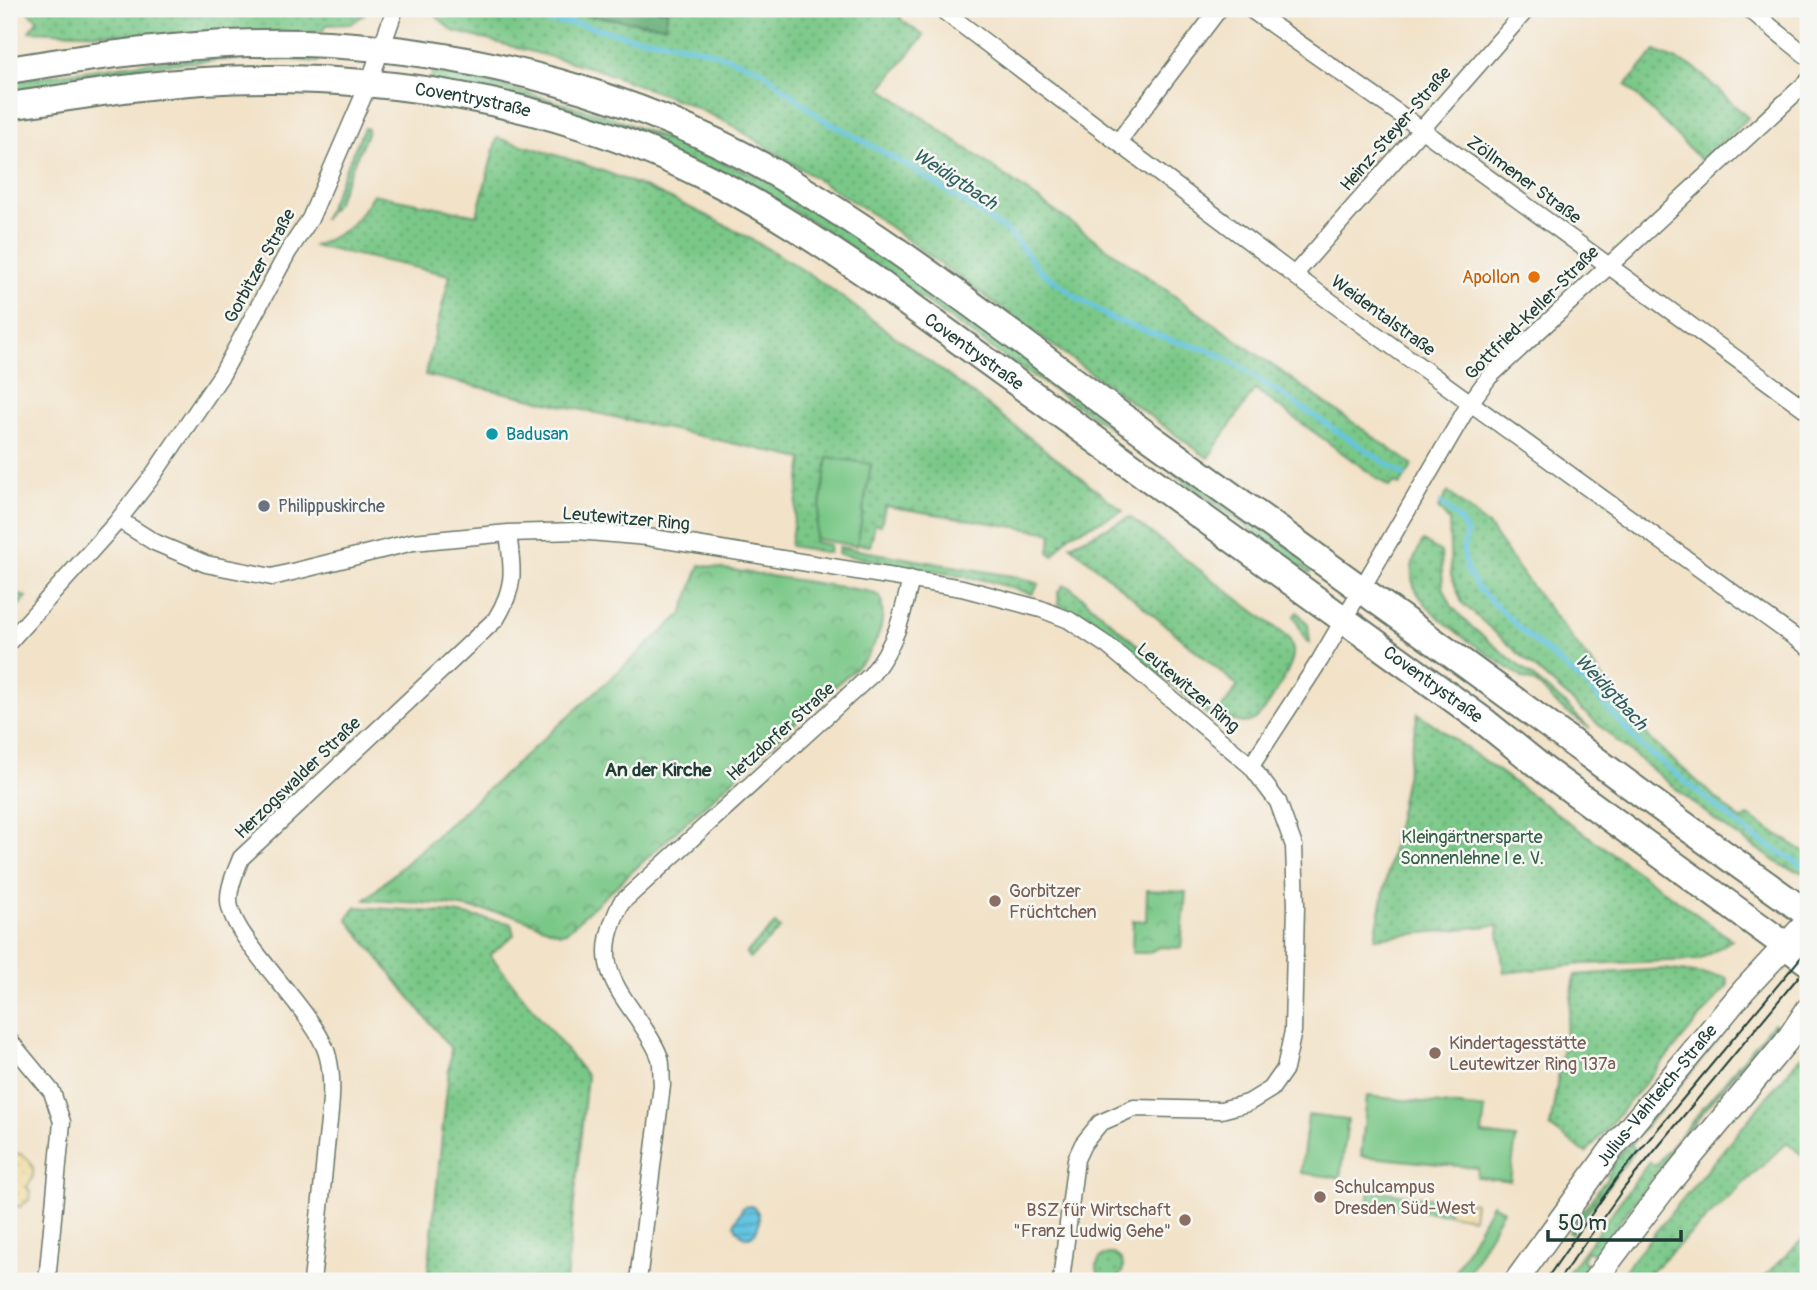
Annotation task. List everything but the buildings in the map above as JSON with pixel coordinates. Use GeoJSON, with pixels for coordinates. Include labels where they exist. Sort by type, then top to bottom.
{"type":"FeatureCollection","features":[{"type":"Feature","properties":{"kind":"main road","name":"Coventrystraße"},"geometry":{"type":"LineString","coordinates":[[9,70],[147,52],[254,44],[328,44],[490,65],[613,100],[715,143],[772,172],[897,252],[1808,914]]}},
{"type":"Feature","properties":{"kind":"main road","name":"Coventrystraße"},"geometry":{"type":"LineString","coordinates":[[9,106],[200,81],[309,79],[369,83],[458,95],[551,117],[650,152],[705,176],[820,242],[878,282],[1808,962]]}},
{"type":"Feature","properties":{"kind":"main road","name":"Julius-Vahlteich-Straße"},"geometry":{"type":"LineString","coordinates":[[1516,1281],[1611,1150],[1808,920]]}},
{"type":"Feature","properties":{"kind":"main road"},"geometry":{"type":"LineString","coordinates":[[1594,1281],[1664,1189],[1786,1042],[1808,1009]]}},
{"type":"Feature","properties":{"kind":"main road"},"geometry":{"type":"LineString","coordinates":[[1539,1281],[1537,1261],[1540,1251]]}},
{"type":"Feature","properties":{"kind":"street","name":"Gorbitzer Straße"},"geometry":{"type":"LineString","coordinates":[[118,520],[151,478],[222,374],[288,252],[310,219],[369,83],[395,9]]}},
{"type":"Feature","properties":{"kind":"street","name":"Weidentalstraße"},"geometry":{"type":"LineString","coordinates":[[941,9],[1294,275],[1808,647]]}},
{"type":"Feature","properties":{"kind":"street"},"geometry":{"type":"LineString","coordinates":[[1118,142],[1219,9]]}},
{"type":"Feature","properties":{"kind":"street","name":"Zöllmener Straße"},"geometry":{"type":"LineString","coordinates":[[1250,9],[1421,129],[1808,411]]}},
{"type":"Feature","properties":{"kind":"street","name":"Heinz-Steyer-Straße"},"geometry":{"type":"LineString","coordinates":[[1294,275],[1527,9]]}},
{"type":"Feature","properties":{"kind":"street"},"geometry":{"type":"LineString","coordinates":[[1749,9],[1808,57]]}},
{"type":"Feature","properties":{"kind":"street","name":"Gottfried-Keller-Straße"},"geometry":{"type":"LineString","coordinates":[[1343,621],[1470,403],[1489,377],[1808,81]]}},
{"type":"Feature","properties":{"kind":"street"},"geometry":{"type":"LineString","coordinates":[[9,642],[118,520]]}},
{"type":"Feature","properties":{"kind":"street","name":"Leutewitzer Ring"},"geometry":{"type":"LineString","coordinates":[[118,520],[154,542],[206,564],[271,577],[413,542],[508,533],[578,531],[647,537],[911,579],[995,597],[1041,609],[1069,620],[1108,646],[1251,766],[1278,802],[1294,846],[1296,905],[1293,1031],[1285,1069],[1271,1089],[1248,1103],[1221,1110],[1134,1108],[1100,1123],[1083,1144],[1076,1159],[1061,1281]]}},
{"type":"Feature","properties":{"kind":"street","name":"Herzogswalder Straße"},"geometry":{"type":"LineString","coordinates":[[312,1281],[331,1105],[328,1056],[291,996],[239,928],[229,901],[233,879],[241,858],[496,619],[509,598],[513,568],[508,533]]}},
{"type":"Feature","properties":{"kind":"street","name":"Hetzdorfer Straße"},"geometry":{"type":"LineString","coordinates":[[638,1281],[662,1085],[660,1059],[652,1040],[616,989],[609,969],[606,949],[611,924],[621,903],[871,675],[885,658],[896,635],[911,579]]}},
{"type":"Feature","properties":{"kind":"street"},"geometry":{"type":"LineString","coordinates":[[1251,766],[1283,720],[1343,621]]}},
{"type":"Feature","properties":{"kind":"street"},"geometry":{"type":"LineString","coordinates":[[9,1040],[52,1092],[62,1122],[47,1281]]}},
{"type":"Feature","properties":{"kind":"green space"},"geometry":{"type":"Polygon","coordinates":[[[25,9],[118,9],[144,14],[359,9],[357,14],[364,15],[351,24],[326,25],[322,32],[184,37],[29,31],[38,20],[25,9]]]}},
{"type":"Feature","properties":{"kind":"green space"},"geometry":{"type":"Polygon","coordinates":[[[118,9],[347,9],[175,15],[144,14],[118,9]]]}},
{"type":"Feature","properties":{"kind":"green space"},"geometry":{"type":"Polygon","coordinates":[[[431,9],[537,9],[665,26],[668,9],[906,9],[900,19],[924,36],[881,88],[1413,465],[1400,485],[1394,483],[1389,487],[1255,389],[1208,458],[869,212],[730,124],[686,103],[593,68],[453,31],[436,16],[437,12],[431,12],[431,9]]]}},
{"type":"Feature","properties":{"kind":"green space"},"geometry":{"type":"Polygon","coordinates":[[[537,9],[668,9],[665,26],[537,9]]]}},
{"type":"Feature","properties":{"kind":"green space"},"geometry":{"type":"Polygon","coordinates":[[[1655,51],[1694,67],[1748,118],[1702,161],[1626,85],[1655,51]]]}},
{"type":"Feature","properties":{"kind":"green space"},"geometry":{"type":"Polygon","coordinates":[[[318,53],[318,62],[279,59],[201,61],[85,77],[9,93],[9,81],[179,58],[318,53]]]}},
{"type":"Feature","properties":{"kind":"green space"},"geometry":{"type":"Polygon","coordinates":[[[433,72],[499,85],[614,118],[759,177],[835,221],[1315,566],[1310,573],[1127,439],[1001,355],[822,228],[759,191],[430,81],[433,72]]]}},
{"type":"Feature","properties":{"kind":"green space"},"geometry":{"type":"Polygon","coordinates":[[[364,128],[368,129],[367,134],[336,203],[323,220],[364,128]]]}},
{"type":"Feature","properties":{"kind":"green space"},"geometry":{"type":"Polygon","coordinates":[[[497,138],[578,162],[657,193],[770,250],[825,284],[1123,511],[1069,535],[1053,556],[1049,552],[1052,533],[885,506],[881,525],[875,524],[870,546],[857,544],[871,464],[828,458],[814,542],[830,545],[829,553],[790,546],[803,459],[425,375],[450,275],[314,246],[349,227],[373,194],[477,215],[497,138]]]}},
{"type":"Feature","properties":{"kind":"green space"},"geometry":{"type":"Polygon","coordinates":[[[828,457],[871,464],[857,546],[815,539],[828,457]]]}},
{"type":"Feature","properties":{"kind":"green space"},"geometry":{"type":"Polygon","coordinates":[[[1448,492],[1489,527],[1529,583],[1653,742],[1742,821],[1748,816],[1808,854],[1808,874],[1783,866],[1721,825],[1618,742],[1462,603],[1451,575],[1449,521],[1438,508],[1448,492]]]}},
{"type":"Feature","properties":{"kind":"green space"},"geometry":{"type":"Polygon","coordinates":[[[1130,517],[1289,638],[1293,652],[1284,679],[1254,720],[1240,722],[1219,712],[1238,686],[1070,545],[1130,517]]]}},
{"type":"Feature","properties":{"kind":"green space"},"geometry":{"type":"Polygon","coordinates":[[[1423,541],[1441,552],[1443,587],[1451,605],[1467,623],[1562,701],[1590,729],[1558,706],[1538,685],[1524,679],[1479,648],[1430,609],[1419,596],[1412,577],[1414,561],[1423,541]]]}},
{"type":"Feature","properties":{"kind":"green space"},"geometry":{"type":"Polygon","coordinates":[[[839,547],[1018,577],[1039,584],[1032,594],[988,581],[838,554],[839,547]]]}},
{"type":"Feature","properties":{"kind":"green space"},"geometry":{"type":"Polygon","coordinates":[[[700,565],[867,591],[880,596],[883,612],[878,635],[867,657],[566,932],[560,933],[513,915],[441,904],[365,900],[682,614],[700,565]]]}},
{"type":"Feature","properties":{"kind":"green space"},"geometry":{"type":"Polygon","coordinates":[[[1064,585],[1070,587],[1212,709],[1207,714],[1117,642],[1059,604],[1058,592],[1064,585]]]}},
{"type":"Feature","properties":{"kind":"green space"},"geometry":{"type":"Polygon","coordinates":[[[9,592],[27,597],[9,616],[9,592]]]}},
{"type":"Feature","properties":{"kind":"green space"},"geometry":{"type":"Polygon","coordinates":[[[1297,612],[1308,624],[1310,643],[1305,639],[1294,616],[1297,612]]]}},
{"type":"Feature","properties":{"kind":"green space","name":"Kleingärtnersparte Sonnenlehne I e. V."},"geometry":{"type":"Polygon","coordinates":[[[1418,713],[1732,940],[1699,960],[1583,964],[1504,973],[1498,925],[1375,938],[1418,713]]]}},
{"type":"Feature","properties":{"kind":"green space"},"geometry":{"type":"Polygon","coordinates":[[[1147,890],[1186,892],[1181,948],[1159,947],[1148,953],[1132,953],[1133,920],[1146,921],[1147,890]]]}},
{"type":"Feature","properties":{"kind":"green space"},"geometry":{"type":"Polygon","coordinates":[[[356,907],[454,913],[511,923],[514,935],[490,955],[587,1076],[566,1281],[427,1281],[451,1049],[347,919],[356,907]]]}},
{"type":"Feature","properties":{"kind":"green space"},"geometry":{"type":"Polygon","coordinates":[[[775,924],[780,929],[750,958],[746,953],[775,924]]]}},
{"type":"Feature","properties":{"kind":"green space"},"geometry":{"type":"Polygon","coordinates":[[[1664,969],[1725,977],[1728,985],[1586,1153],[1550,1127],[1575,975],[1664,969]]]}},
{"type":"Feature","properties":{"kind":"green space"},"geometry":{"type":"Polygon","coordinates":[[[1747,1001],[1749,1003],[1630,1145],[1635,1150],[1571,1234],[1568,1232],[1607,1178],[1615,1160],[1747,1001]]]}},
{"type":"Feature","properties":{"kind":"green space"},"geometry":{"type":"Polygon","coordinates":[[[1773,1023],[1776,1025],[1688,1130],[1595,1255],[1587,1251],[1582,1260],[1589,1265],[1578,1281],[1562,1281],[1649,1162],[1655,1166],[1773,1023]]]}},
{"type":"Feature","properties":{"kind":"green space"},"geometry":{"type":"Polygon","coordinates":[[[1801,1056],[1808,1062],[1808,1161],[1787,1142],[1641,1281],[1617,1281],[1633,1259],[1801,1056]]]}},
{"type":"Feature","properties":{"kind":"green space"},"geometry":{"type":"Polygon","coordinates":[[[1367,1096],[1485,1109],[1482,1134],[1516,1138],[1510,1181],[1477,1177],[1478,1168],[1361,1156],[1367,1096]]]}},
{"type":"Feature","properties":{"kind":"green space"},"geometry":{"type":"Polygon","coordinates":[[[1308,1115],[1348,1120],[1340,1178],[1301,1173],[1308,1115]]]}},
{"type":"Feature","properties":{"kind":"green space"},"geometry":{"type":"Polygon","coordinates":[[[1370,1190],[1449,1200],[1448,1214],[1368,1205],[1370,1190]]]}},
{"type":"Feature","properties":{"kind":"green space"},"geometry":{"type":"Polygon","coordinates":[[[1492,1204],[1503,1210],[1464,1281],[1450,1281],[1492,1204]]]}},
{"type":"Feature","properties":{"kind":"green space"},"geometry":{"type":"Polygon","coordinates":[[[1808,1234],[1808,1281],[1759,1281],[1808,1234]]]}},
{"type":"Feature","properties":{"kind":"green space"},"geometry":{"type":"Polygon","coordinates":[[[1110,1254],[1119,1258],[1123,1267],[1119,1276],[1110,1280],[1101,1276],[1097,1267],[1101,1258],[1110,1254]]]}},
{"type":"Feature","properties":{"kind":"sand"},"geometry":{"type":"Polygon","coordinates":[[[16,1153],[27,1158],[33,1171],[27,1187],[30,1192],[29,1200],[19,1207],[9,1203],[9,1155],[16,1153]]]}},
{"type":"Feature","properties":{"kind":"sand"},"geometry":{"type":"Polygon","coordinates":[[[1449,1200],[1475,1203],[1473,1218],[1448,1214],[1449,1200]]]}},
{"type":"Feature","properties":{"kind":"water"},"geometry":{"type":"Polygon","coordinates":[[[751,1206],[757,1211],[759,1225],[752,1236],[746,1237],[734,1224],[743,1207],[751,1206]]]}},
{"type":"Feature","properties":{"kind":"waterway","name":"Weidigtbach"},"geometry":{"type":"LineString","coordinates":[[447,9],[515,19],[580,24],[631,37],[660,40],[709,51],[760,69],[821,118],[912,168],[1013,236],[1039,269],[1078,298],[1112,319],[1211,351],[1231,361],[1404,475]]}},
{"type":"Feature","properties":{"kind":"waterway","name":"Weidigtbach"},"geometry":{"type":"LineString","coordinates":[[1441,503],[1461,522],[1467,532],[1463,549],[1467,571],[1478,588],[1526,634],[1588,686],[1639,744],[1755,838],[1808,868]]}},
{"type":"Feature","properties":{"kind":"tram line"},"geometry":{"type":"LineString","coordinates":[[1545,1281],[1616,1179],[1808,949]]}},
{"type":"Feature","properties":{"kind":"tram line"},"geometry":{"type":"LineString","coordinates":[[1558,1281],[1624,1188],[1799,976]]}},
{"type":"Feature","properties":{"kind":"place","name":"Apollon"},"geometry":{"type":"Point","coordinates":[1534,277]}},
{"type":"Feature","properties":{"kind":"place","name":"Badusan"},"geometry":{"type":"Point","coordinates":[492,434]}},
{"type":"Feature","properties":{"kind":"place","name":"Philippuskirche"},"geometry":{"type":"Point","coordinates":[264,506]}},
{"type":"Feature","properties":{"kind":"place","name":"Gorbitzer Früchtchen"},"geometry":{"type":"Point","coordinates":[995,901]}},
{"type":"Feature","properties":{"kind":"place","name":"Kindertagesstätte Leutewitzer Ring 137a"},"geometry":{"type":"Point","coordinates":[1435,1053]}},
{"type":"Feature","properties":{"kind":"place","name":"Schulcampus Dresden Süd-West"},"geometry":{"type":"Point","coordinates":[1320,1197]}},
{"type":"Feature","properties":{"kind":"place","name":"BSZ für Wirtschaft \"Franz Ludwig Gehe\""},"geometry":{"type":"Point","coordinates":[1185,1220]}},
{"type":"Feature","properties":{"kind":"district","name":"An der Kirche"},"geometry":{"type":"Point","coordinates":[658,770]}}]}
